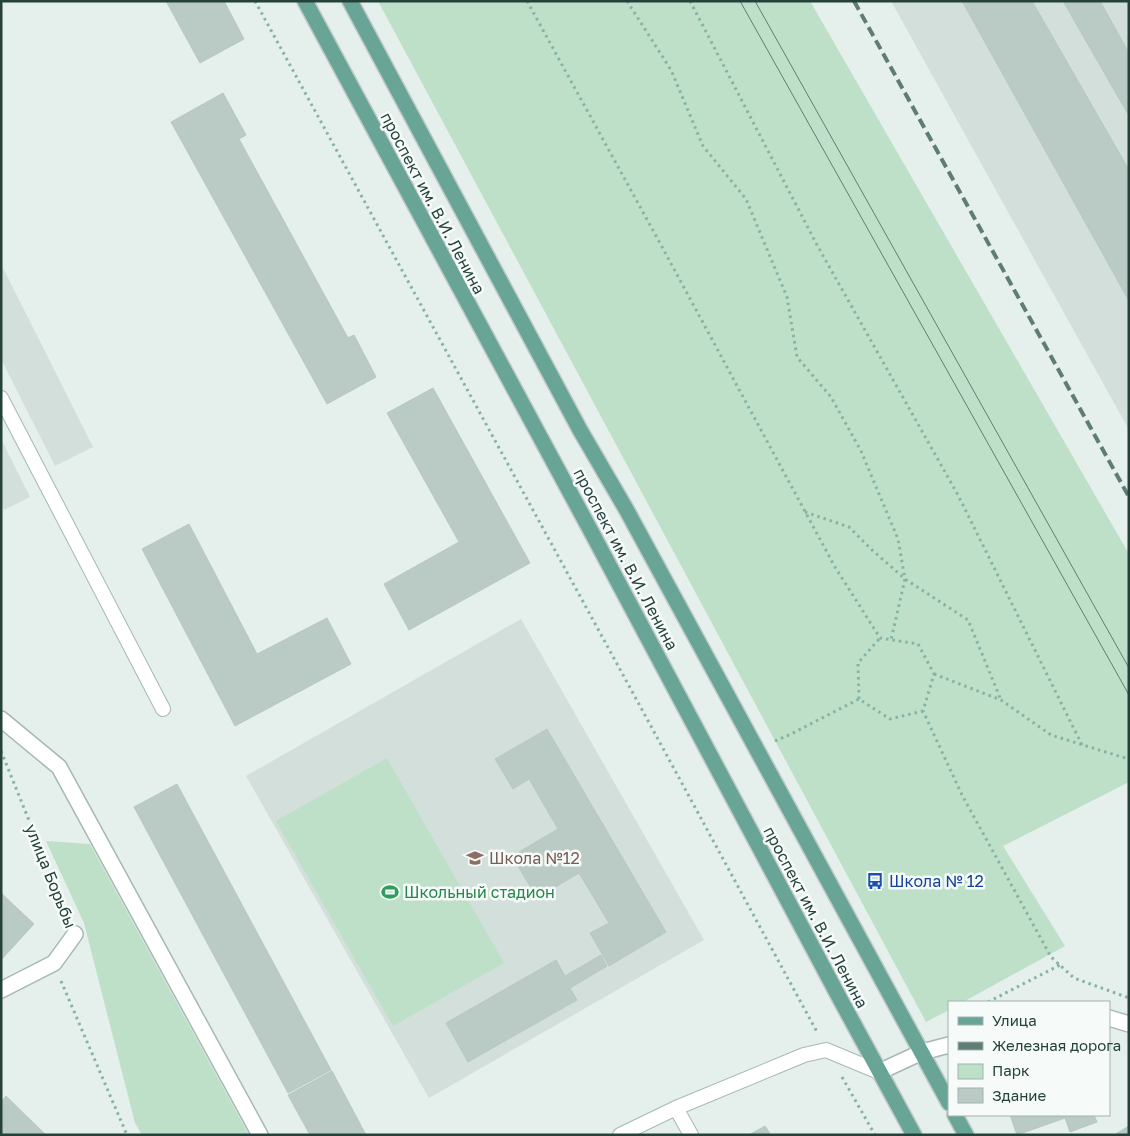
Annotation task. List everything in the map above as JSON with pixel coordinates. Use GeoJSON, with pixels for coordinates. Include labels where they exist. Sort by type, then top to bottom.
{"type":"FeatureCollection","features":[{"type":"Feature","properties":{"kind":"main road","name":"проспект им. В.И. Ленина"},"geometry":{"type":"LineString","coordinates":[[305,1],[914,1135]]}},
{"type":"Feature","properties":{"kind":"main road","name":"проспект им. В.И. Ленина"},"geometry":{"type":"LineString","coordinates":[[350,1],[580,430],[626,509],[948,1101]]}},
{"type":"Feature","properties":{"kind":"main road"},"geometry":{"type":"LineString","coordinates":[[956,1116],[966,1135]]}},
{"type":"Feature","properties":{"kind":"street"},"geometry":{"type":"LineString","coordinates":[[1,719],[59,767],[260,1135]]}},
{"type":"Feature","properties":{"kind":"street","name":"улица Борьбы"},"geometry":{"type":"LineString","coordinates":[[54,963],[75,934]]}},
{"type":"Feature","properties":{"kind":"street"},"geometry":{"type":"LineString","coordinates":[[1,990],[54,963]]}},
{"type":"Feature","properties":{"kind":"street"},"geometry":{"type":"LineString","coordinates":[[1110,1018],[1129,1024]]}},
{"type":"Feature","properties":{"kind":"street"},"geometry":{"type":"LineString","coordinates":[[879,1072],[922,1052],[948,1045]]}},
{"type":"Feature","properties":{"kind":"lane"},"geometry":{"type":"LineString","coordinates":[[1,398],[163,709]]}},
{"type":"Feature","properties":{"kind":"lane"},"geometry":{"type":"LineString","coordinates":[[620,1135],[676,1108],[804,1055],[826,1050],[879,1072]]}},
{"type":"Feature","properties":{"kind":"lane"},"geometry":{"type":"LineString","coordinates":[[676,1108],[690,1135]]}},
{"type":"Feature","properties":{"kind":"path"},"geometry":{"type":"LineString","coordinates":[[255,1],[650,723],[826,1050],[875,1135]]}},
{"type":"Feature","properties":{"kind":"path"},"geometry":{"type":"LineString","coordinates":[[527,1],[835,567],[880,638],[918,644],[934,674],[1002,700],[1052,735],[1129,760]]}},
{"type":"Feature","properties":{"kind":"path"},"geometry":{"type":"LineString","coordinates":[[627,1],[671,70],[703,146],[746,199],[787,297],[797,357],[831,397],[861,451],[898,539],[906,579],[891,640]]}},
{"type":"Feature","properties":{"kind":"path"},"geometry":{"type":"LineString","coordinates":[[690,1],[817,245],[958,495],[1082,745]]}},
{"type":"Feature","properties":{"kind":"path"},"geometry":{"type":"LineString","coordinates":[[806,512],[849,527],[906,579],[968,620],[1002,700]]}},
{"type":"Feature","properties":{"kind":"path"},"geometry":{"type":"LineString","coordinates":[[859,699],[858,663],[880,638]]}},
{"type":"Feature","properties":{"kind":"path"},"geometry":{"type":"LineString","coordinates":[[934,674],[923,711],[962,795],[1051,957],[1074,978],[1129,998]]}},
{"type":"Feature","properties":{"kind":"path"},"geometry":{"type":"LineString","coordinates":[[859,699],[890,718],[923,711]]}},
{"type":"Feature","properties":{"kind":"path"},"geometry":{"type":"LineString","coordinates":[[768,744],[859,699]]}},
{"type":"Feature","properties":{"kind":"path","name":"улица Борьбы"},"geometry":{"type":"LineString","coordinates":[[1,752],[75,934]]}},
{"type":"Feature","properties":{"kind":"path"},"geometry":{"type":"LineString","coordinates":[[54,963],[127,1135]]}},
{"type":"Feature","properties":{"kind":"path"},"geometry":{"type":"LineString","coordinates":[[990,1001],[1060,965]]}},
{"type":"Feature","properties":{"kind":"shaded area"},"geometry":{"type":"Polygon","coordinates":[[[891,1],[1129,1],[1129,430],[891,1]]]}},
{"type":"Feature","properties":{"kind":"shaded area"},"geometry":{"type":"Polygon","coordinates":[[[1,264],[93,447],[55,466],[1,359],[1,264]]]}},
{"type":"Feature","properties":{"kind":"shaded area"},"geometry":{"type":"Polygon","coordinates":[[[1,439],[30,497],[4,510],[1,505],[1,439]]]}},
{"type":"Feature","properties":{"kind":"shaded area","name":"Школа №12"},"geometry":{"type":"Polygon","coordinates":[[[521,619],[704,940],[429,1098],[246,776],[521,619]]]}},
{"type":"Feature","properties":{"kind":"green space"},"geometry":{"type":"Polygon","coordinates":[[[378,1],[810,1],[1129,554],[1129,782],[1003,846],[1065,946],[965,1001],[948,1001],[948,1011],[926,1022],[378,1]]]}},
{"type":"Feature","properties":{"kind":"green space","name":"Школьный стадион"},"geometry":{"type":"Polygon","coordinates":[[[387,758],[504,963],[393,1026],[276,821],[387,758]]]}},
{"type":"Feature","properties":{"kind":"green space"},"geometry":{"type":"Polygon","coordinates":[[[46,841],[90,844],[249,1135],[142,1135],[135,1123],[84,923],[46,841]]]}},
{"type":"Feature","properties":{"kind":"building"},"geometry":{"type":"Polygon","coordinates":[[[166,1],[224,1],[244,39],[200,63],[166,1]]]}},
{"type":"Feature","properties":{"kind":"building"},"geometry":{"type":"Polygon","coordinates":[[[962,1],[1032,1],[1129,170],[1129,301],[962,1]]]}},
{"type":"Feature","properties":{"kind":"building"},"geometry":{"type":"Polygon","coordinates":[[[1063,1],[1100,1],[1129,53],[1129,116],[1063,1]]]}},
{"type":"Feature","properties":{"kind":"building"},"geometry":{"type":"Polygon","coordinates":[[[223,93],[246,135],[239,139],[348,338],[354,335],[376,377],[327,404],[171,122],[223,93]]]}},
{"type":"Feature","properties":{"kind":"building"},"geometry":{"type":"Polygon","coordinates":[[[433,388],[530,563],[409,630],[384,584],[459,542],[387,413],[433,388]]]}},
{"type":"Feature","properties":{"kind":"building"},"geometry":{"type":"Polygon","coordinates":[[[189,524],[257,654],[327,618],[351,664],[235,726],[142,549],[189,524]]]}},
{"type":"Feature","properties":{"kind":"building"},"geometry":{"type":"Polygon","coordinates":[[[547,729],[666,932],[609,966],[590,933],[609,923],[579,873],[537,898],[512,856],[558,829],[529,779],[513,789],[495,759],[547,729]]]}},
{"type":"Feature","properties":{"kind":"building"},"geometry":{"type":"Polygon","coordinates":[[[177,784],[331,1070],[288,1093],[134,807],[177,784]]]}},
{"type":"Feature","properties":{"kind":"building"},"geometry":{"type":"Polygon","coordinates":[[[1,893],[34,924],[1,960],[1,893]]]}},
{"type":"Feature","properties":{"kind":"building"},"geometry":{"type":"Polygon","coordinates":[[[601,955],[607,966],[570,988],[577,1000],[468,1062],[446,1023],[556,960],[565,976],[601,955]]]}},
{"type":"Feature","properties":{"kind":"building"},"geometry":{"type":"Polygon","coordinates":[[[332,1071],[366,1135],[310,1135],[288,1095],[332,1071]]]}},
{"type":"Feature","properties":{"kind":"building"},"geometry":{"type":"Polygon","coordinates":[[[6,1096],[46,1135],[1,1135],[1,1102],[6,1096]]]}},
{"type":"Feature","properties":{"kind":"building"},"geometry":{"type":"Polygon","coordinates":[[[1010,1116],[1094,1116],[1097,1122],[1070,1132],[1065,1118],[1017,1135],[1010,1116]]]}},
{"type":"Feature","properties":{"kind":"building"},"geometry":{"type":"Polygon","coordinates":[[[765,1126],[771,1135],[749,1135],[765,1126]]]}},
{"type":"Feature","properties":{"kind":"building"},"geometry":{"type":"Polygon","coordinates":[[[1129,1126],[1129,1135],[1114,1135],[1129,1126]]]}},
{"type":"Feature","properties":{"kind":"tram line"},"geometry":{"type":"LineString","coordinates":[[740,1],[1129,695]]}},
{"type":"Feature","properties":{"kind":"tram line"},"geometry":{"type":"LineString","coordinates":[[755,1],[1129,668]]}},
{"type":"Feature","properties":{"kind":"railway"},"geometry":{"type":"LineString","coordinates":[[854,1],[1129,497]]}},
{"type":"Feature","properties":{"kind":"place","name":"Школа №12"},"geometry":{"type":"Point","coordinates":[475,858]}},
{"type":"Feature","properties":{"kind":"place","name":"Школа № 12"},"geometry":{"type":"Point","coordinates":[875,881]}},
{"type":"Feature","properties":{"kind":"place","name":"Школьный стадион"},"geometry":{"type":"Point","coordinates":[390,892]}}]}
